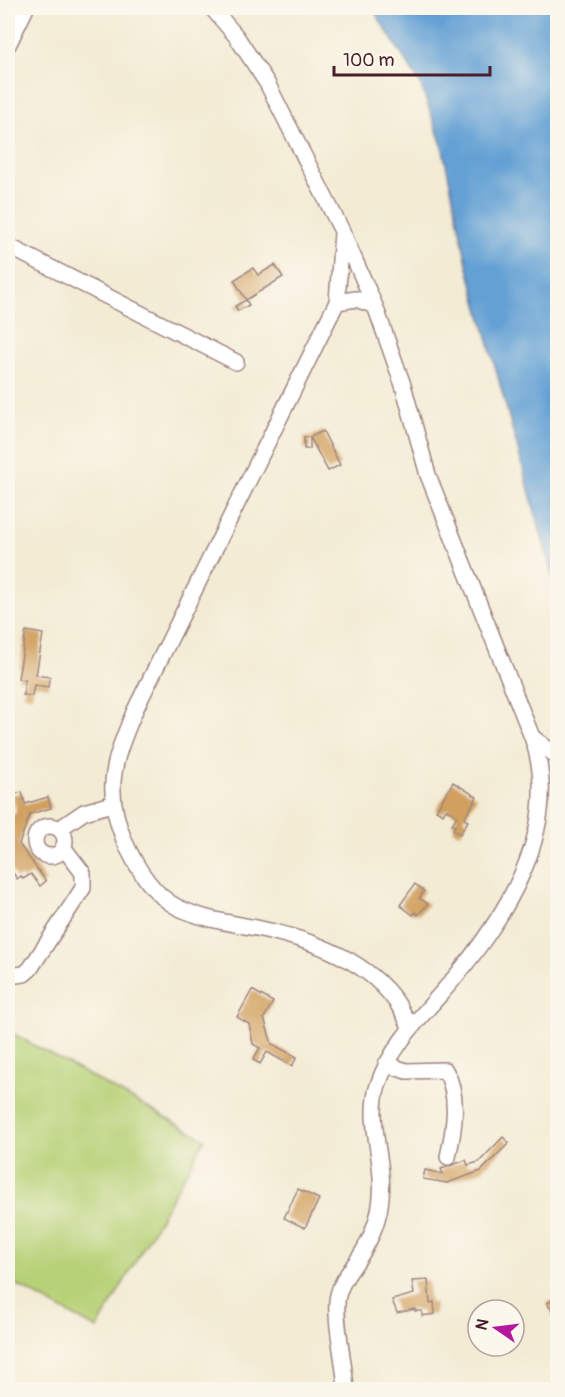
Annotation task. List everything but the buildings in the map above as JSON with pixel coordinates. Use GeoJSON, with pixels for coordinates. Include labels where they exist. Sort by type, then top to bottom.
{"type":"FeatureCollection","features":[{"type":"Feature","properties":{"kind":"street"},"geometry":{"type":"LineString","coordinates":[[8,45],[26,8]]}},
{"type":"Feature","properties":{"kind":"street"},"geometry":{"type":"LineString","coordinates":[[212,8],[236,36],[267,83],[342,231],[375,306],[403,385],[428,475],[532,737],[543,776],[538,830],[527,863],[510,900],[446,988],[410,1027],[387,1064],[374,1102],[374,1120],[382,1169],[381,1199],[365,1249],[338,1295],[346,1389]]}},
{"type":"Feature","properties":{"kind":"street"},"geometry":{"type":"LineString","coordinates":[[342,231],[337,302],[135,710],[115,764],[112,804],[130,855],[158,892],[176,906],[202,916],[264,930],[344,957],[366,970],[388,989],[401,1005],[410,1027]]}},
{"type":"Feature","properties":{"kind":"street"},"geometry":{"type":"LineString","coordinates":[[8,246],[236,362]]}},
{"type":"Feature","properties":{"kind":"street"},"geometry":{"type":"LineString","coordinates":[[337,302],[356,299],[375,306]]}},
{"type":"Feature","properties":{"kind":"street"},"geometry":{"type":"LineString","coordinates":[[532,737],[558,757]]}},
{"type":"Feature","properties":{"kind":"street"},"geometry":{"type":"LineString","coordinates":[[59,829],[84,812],[112,804]]}},
{"type":"Feature","properties":{"kind":"street"},"geometry":{"type":"LineString","coordinates":[[49,826],[59,829],[64,837],[63,847],[56,854],[47,856],[39,851],[35,842],[40,829],[49,826]]}},
{"type":"Feature","properties":{"kind":"street"},"geometry":{"type":"LineString","coordinates":[[8,976],[24,974],[30,969],[83,888],[83,873],[63,847]]}},
{"type":"Feature","properties":{"kind":"street"},"geometry":{"type":"LineString","coordinates":[[387,1064],[406,1071],[445,1070],[450,1078],[454,1102],[454,1132],[448,1157]]}},
{"type":"Feature","properties":{"kind":"green space"},"geometry":{"type":"Polygon","coordinates":[[[8,1031],[205,1139],[97,1329],[8,1280],[8,1031]]]}},
{"type":"Feature","properties":{"kind":"water"},"geometry":{"type":"Polygon","coordinates":[[[372,8],[557,8],[557,592],[468,268],[442,145],[420,83],[372,8]]]}}]}
